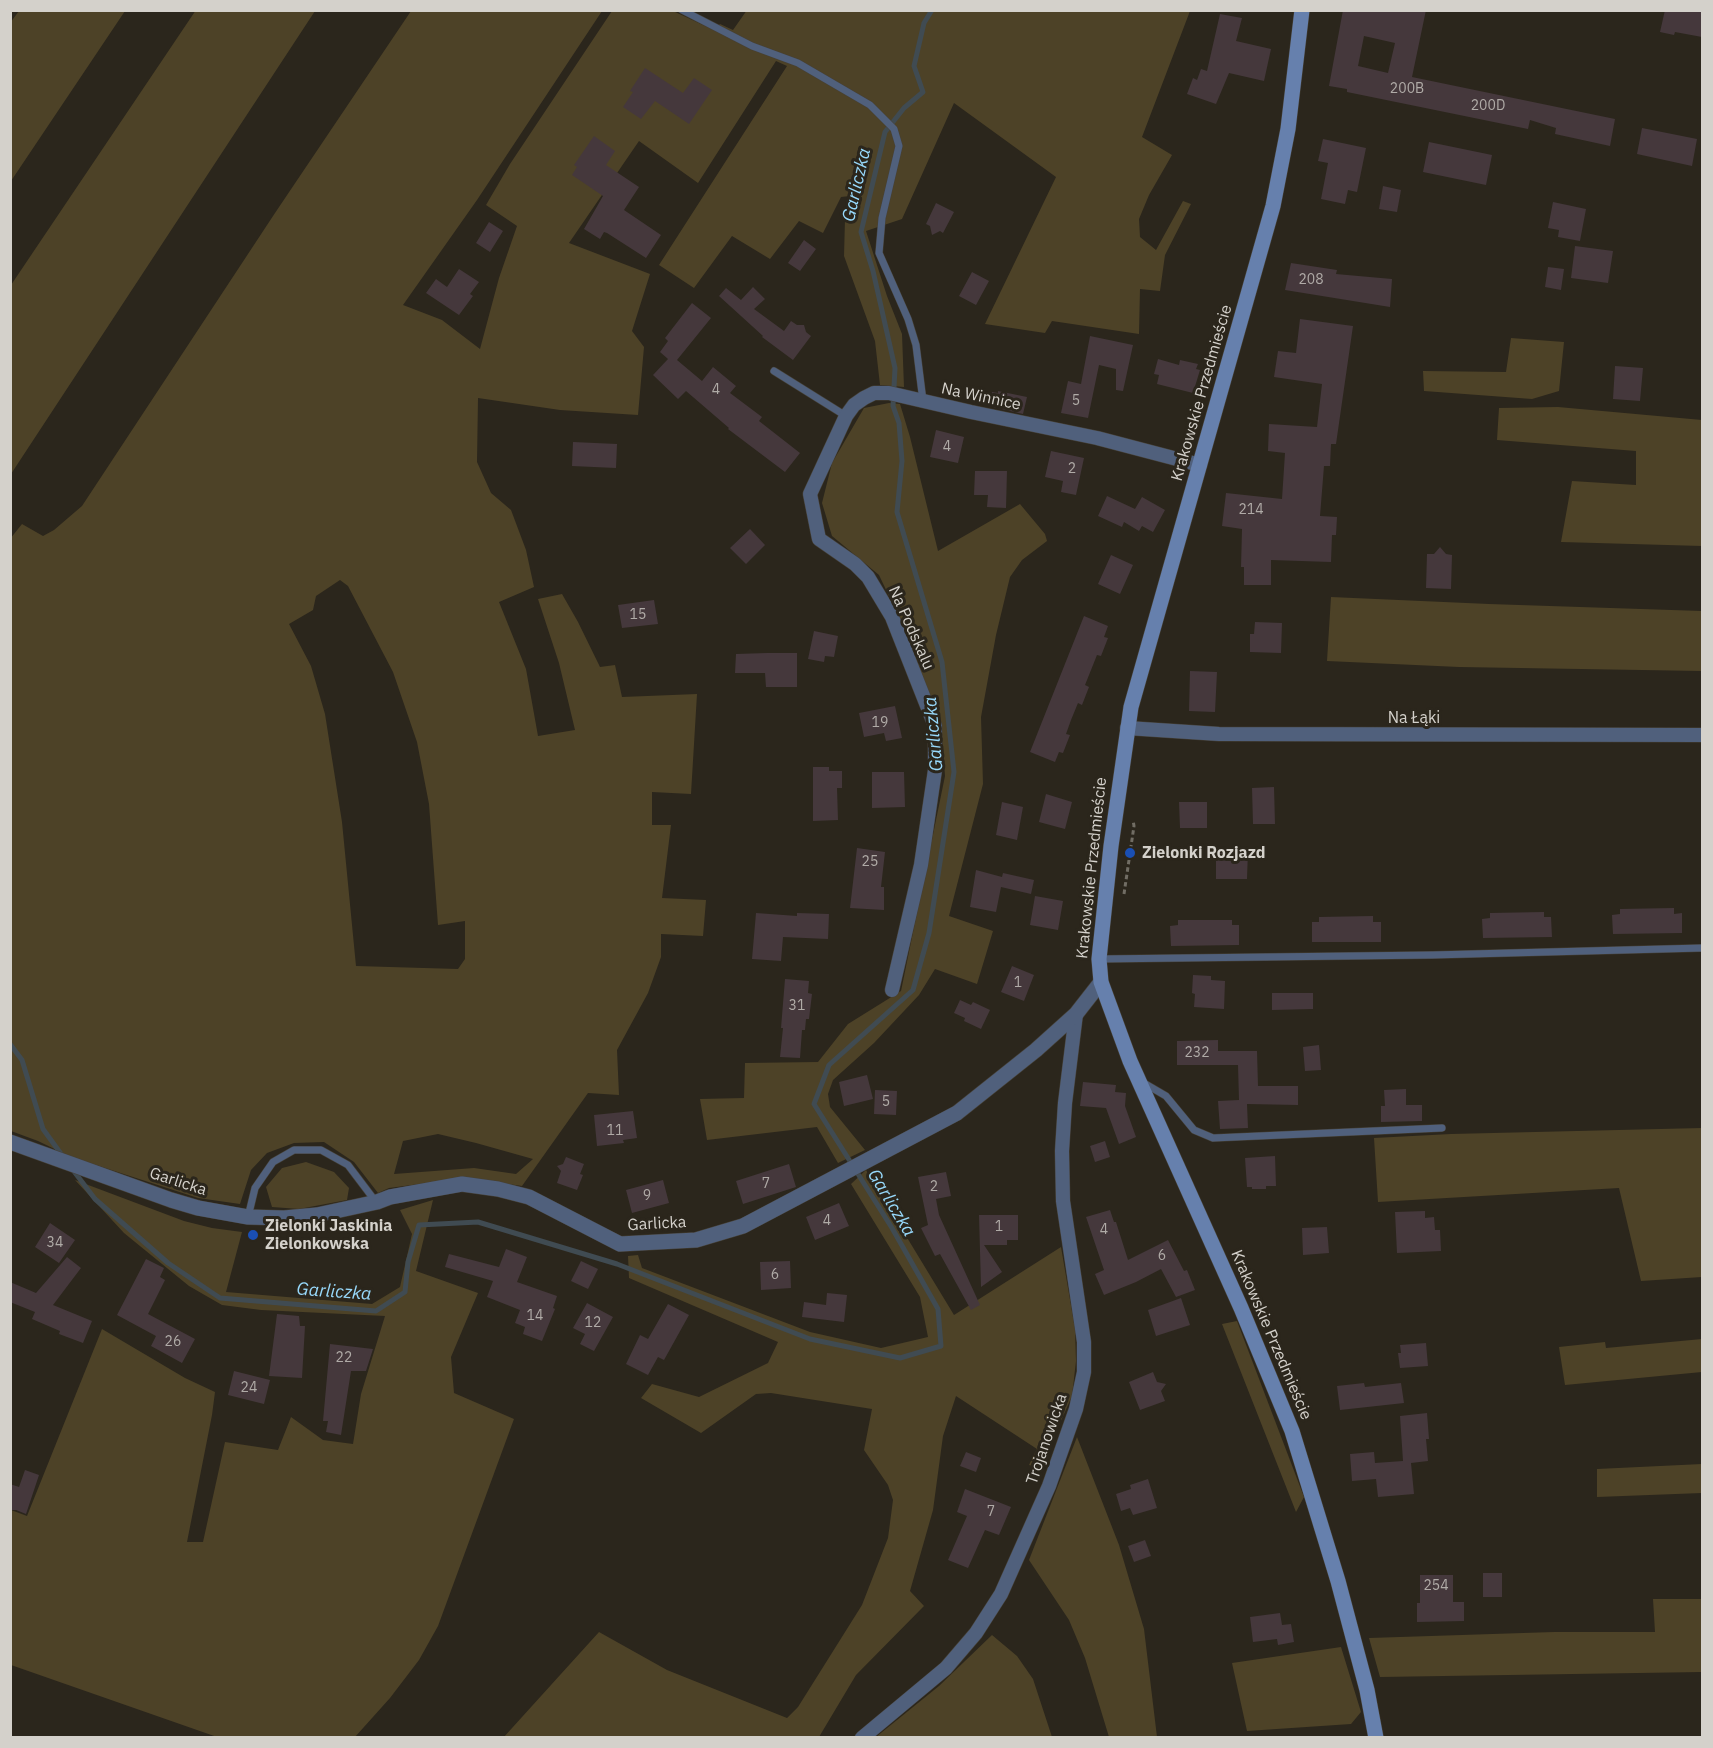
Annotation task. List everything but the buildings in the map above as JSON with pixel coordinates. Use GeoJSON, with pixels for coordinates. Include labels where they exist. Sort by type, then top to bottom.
{"type":"FeatureCollection","features":[{"type":"Feature","properties":{"kind":"main road","name":"Krakowskie Przedmieście"},"geometry":{"type":"LineString","coordinates":[[1302,10],[1289,123],[1279,183],[1139,673],[1126,728],[1099,959],[1101,982],[1139,1080],[1241,1308],[1292,1431],[1338,1581],[1376,1737]]}},
{"type":"Feature","properties":{"kind":"street","name":"Na Winnice"},"geometry":{"type":"LineString","coordinates":[[846,416],[854,405],[874,393],[895,394],[1097,438],[1200,465]]}},
{"type":"Feature","properties":{"kind":"street","name":"Na Podskalu"},"geometry":{"type":"LineString","coordinates":[[846,416],[810,495],[819,539],[855,564],[868,577],[892,617],[935,726],[934,770],[921,865],[892,990]]}},
{"type":"Feature","properties":{"kind":"street","name":"Na Łąki"},"geometry":{"type":"LineString","coordinates":[[1126,728],[1219,734],[1702,735]]}},
{"type":"Feature","properties":{"kind":"street","name":"Garlicka"},"geometry":{"type":"LineString","coordinates":[[10,1142],[198,1208],[248,1217],[307,1216],[390,1197],[462,1184],[498,1189],[529,1197],[620,1244],[696,1240],[743,1226],[957,1113],[1036,1050],[1076,1014],[1101,982]]}},
{"type":"Feature","properties":{"kind":"street","name":"Trojanowicka"},"geometry":{"type":"LineString","coordinates":[[862,1737],[946,1668],[976,1633],[1001,1594],[1049,1486],[1076,1409],[1084,1372],[1083,1342],[1063,1201],[1062,1152],[1065,1103],[1076,1014]]}},
{"type":"Feature","properties":{"kind":"lane"},"geometry":{"type":"LineString","coordinates":[[682,10],[752,46],[798,63],[852,93],[870,105],[894,129],[899,146],[882,218],[879,253],[908,319],[916,345],[923,401]]}},
{"type":"Feature","properties":{"kind":"lane"},"geometry":{"type":"LineString","coordinates":[[774,371],[846,416]]}},
{"type":"Feature","properties":{"kind":"lane"},"geometry":{"type":"LineString","coordinates":[[1099,959],[1432,955],[1702,948]]}},
{"type":"Feature","properties":{"kind":"lane"},"geometry":{"type":"LineString","coordinates":[[1139,1080],[1166,1096],[1194,1130],[1213,1138],[1442,1128]]}},
{"type":"Feature","properties":{"kind":"lane"},"geometry":{"type":"LineString","coordinates":[[248,1217],[255,1188],[273,1162],[294,1150],[321,1150],[348,1165],[376,1202]]}},
{"type":"Feature","properties":{"kind":"shaded area"},"geometry":{"type":"Polygon","coordinates":[[[196,10],[315,11],[11,474],[11,285],[196,10]]]}},
{"type":"Feature","properties":{"kind":"shaded area"},"geometry":{"type":"Polygon","coordinates":[[[747,10],[1190,11],[1142,137],[1172,155],[1149,195],[1139,219],[1140,237],[1156,250],[1183,201],[1191,204],[1165,255],[1160,291],[1140,289],[1139,334],[1052,321],[1045,333],[985,324],[1056,177],[954,103],[902,219],[866,231],[902,334],[904,387],[880,385],[875,341],[844,256],[845,219],[850,196],[841,197],[823,233],[799,221],[770,259],[732,236],[694,288],[659,265],[787,66],[776,61],[698,183],[639,141],[569,243],[650,274],[632,331],[644,347],[638,415],[560,410],[478,398],[477,462],[491,493],[511,510],[526,550],[534,587],[499,602],[526,669],[538,736],[575,730],[559,663],[538,599],[562,594],[600,667],[615,665],[622,697],[697,694],[691,794],[652,792],[652,825],[671,825],[662,898],[706,900],[703,936],[661,934],[661,957],[648,993],[617,1050],[619,1095],[588,1093],[522,1186],[466,1178],[389,1188],[378,1193],[354,1162],[324,1142],[294,1143],[267,1153],[251,1170],[240,1204],[198,1198],[71,1157],[11,1131],[10,539],[22,524],[43,536],[54,530],[82,506],[411,11],[602,11],[477,200],[403,305],[442,320],[480,349],[499,278],[517,226],[486,205],[510,164],[612,11],[673,11],[714,30],[720,24],[733,30],[747,10]],[[340,580],[316,596],[313,610],[289,624],[311,666],[325,714],[342,822],[356,966],[458,969],[465,959],[465,921],[438,925],[429,804],[417,742],[393,672],[348,586],[340,580]],[[438,1134],[403,1141],[394,1174],[474,1168],[516,1174],[533,1159],[476,1143],[438,1134]]]}},
{"type":"Feature","properties":{"kind":"shaded area"},"geometry":{"type":"Polygon","coordinates":[[[19,11],[125,11],[11,181],[10,23],[19,11]]]}},
{"type":"Feature","properties":{"kind":"shaded area"},"geometry":{"type":"Polygon","coordinates":[[[1511,338],[1564,342],[1559,391],[1532,399],[1424,391],[1423,371],[1506,372],[1511,338]]]}},
{"type":"Feature","properties":{"kind":"shaded area"},"geometry":{"type":"Polygon","coordinates":[[[889,403],[900,404],[938,551],[1020,504],[1045,534],[1047,541],[1022,560],[1010,577],[996,635],[981,717],[983,784],[949,916],[993,931],[977,984],[935,969],[919,995],[874,1043],[833,1080],[828,1094],[830,1107],[865,1150],[838,1163],[817,1127],[707,1140],[700,1099],[744,1098],[745,1063],[818,1062],[848,1024],[901,991],[945,776],[941,724],[898,615],[879,575],[832,536],[822,503],[832,463],[864,408],[889,403]]]}},
{"type":"Feature","properties":{"kind":"shaded area"},"geometry":{"type":"Polygon","coordinates":[[[1558,407],[1702,420],[1702,546],[1561,542],[1572,481],[1636,485],[1636,451],[1497,440],[1499,408],[1558,407]]]}},
{"type":"Feature","properties":{"kind":"shaded area"},"geometry":{"type":"Polygon","coordinates":[[[1331,597],[1702,611],[1702,671],[1459,667],[1327,661],[1331,597]]]}},
{"type":"Feature","properties":{"kind":"shaded area"},"geometry":{"type":"Polygon","coordinates":[[[1702,1128],[1702,1277],[1641,1281],[1619,1188],[1378,1202],[1374,1138],[1702,1128]]]}},
{"type":"Feature","properties":{"kind":"shaded area"},"geometry":{"type":"Polygon","coordinates":[[[306,1162],[334,1172],[349,1188],[347,1200],[299,1209],[272,1207],[266,1187],[282,1168],[306,1162]]]}},
{"type":"Feature","properties":{"kind":"shaded area"},"geometry":{"type":"Polygon","coordinates":[[[866,1170],[954,1315],[1061,1247],[1075,1329],[1076,1361],[1072,1396],[1040,1468],[1029,1465],[1037,1449],[956,1396],[943,1436],[933,1510],[910,1591],[924,1606],[856,1675],[819,1737],[503,1738],[599,1632],[667,1670],[787,1718],[798,1707],[862,1605],[888,1538],[893,1500],[888,1485],[864,1450],[872,1409],[771,1393],[756,1394],[701,1433],[641,1398],[652,1384],[699,1397],[768,1363],[778,1342],[629,1278],[628,1256],[638,1255],[642,1268],[810,1332],[881,1348],[928,1337],[920,1297],[851,1184],[866,1170]]]}},
{"type":"Feature","properties":{"kind":"shaded area"},"geometry":{"type":"Polygon","coordinates":[[[75,1180],[184,1221],[242,1232],[226,1292],[372,1304],[400,1287],[412,1234],[400,1210],[433,1200],[416,1271],[478,1293],[451,1357],[454,1393],[514,1419],[438,1626],[419,1660],[390,1698],[355,1737],[217,1737],[11,1665],[11,1510],[27,1516],[102,1329],[185,1378],[215,1392],[187,1542],[203,1542],[225,1442],[278,1450],[291,1417],[323,1440],[353,1444],[361,1394],[385,1316],[261,1310],[222,1305],[189,1286],[124,1233],[75,1180]]]}},
{"type":"Feature","properties":{"kind":"shaded area"},"geometry":{"type":"Polygon","coordinates":[[[1237,1321],[1304,1497],[1296,1512],[1222,1324],[1237,1321]]]}},
{"type":"Feature","properties":{"kind":"shaded area"},"geometry":{"type":"Polygon","coordinates":[[[1702,1339],[1702,1372],[1565,1385],[1559,1347],[1605,1342],[1606,1348],[1702,1339]]]}},
{"type":"Feature","properties":{"kind":"shaded area"},"geometry":{"type":"Polygon","coordinates":[[[1077,1437],[1119,1545],[1144,1629],[1157,1737],[1109,1737],[1085,1658],[1069,1620],[1029,1560],[1077,1437]]]}},
{"type":"Feature","properties":{"kind":"shaded area"},"geometry":{"type":"Polygon","coordinates":[[[1702,1464],[1702,1493],[1597,1497],[1597,1469],[1702,1464]]]}},
{"type":"Feature","properties":{"kind":"shaded area"},"geometry":{"type":"Polygon","coordinates":[[[1653,1599],[1702,1599],[1702,1672],[1380,1677],[1369,1638],[1554,1632],[1655,1632],[1653,1599]]]}},
{"type":"Feature","properties":{"kind":"shaded area"},"geometry":{"type":"Polygon","coordinates":[[[992,1635],[1017,1656],[1033,1679],[1052,1737],[876,1737],[939,1686],[992,1635]]]}},
{"type":"Feature","properties":{"kind":"shaded area"},"geometry":{"type":"Polygon","coordinates":[[[1341,1647],[1361,1712],[1351,1724],[1247,1731],[1232,1663],[1341,1647]]]}},
{"type":"Feature","properties":{"kind":"waterway","name":"Garliczka"},"geometry":{"type":"LineString","coordinates":[[73,1170],[95,1199],[168,1263],[220,1298],[376,1311],[405,1292],[408,1262],[419,1225],[478,1222],[617,1264],[810,1339],[900,1358],[941,1346],[938,1309],[892,1228],[814,1104],[829,1065],[913,990],[929,933],[954,772],[942,662],[897,512],[902,461],[899,423],[893,406],[895,368],[873,271],[861,232],[885,132],[904,108],[923,92],[914,66],[924,23],[932,10]]}},
{"type":"Feature","properties":{"kind":"waterway","name":"Garliczka"},"geometry":{"type":"LineString","coordinates":[[10,1044],[22,1060],[43,1129],[64,1158]]}},
{"type":"Feature","properties":{"kind":"place","name":"Zielonki Rozjazd"},"geometry":{"type":"Point","coordinates":[1130,853]}},
{"type":"Feature","properties":{"kind":"place","name":"Zielonki Jaskinia Zielonkowska"},"geometry":{"type":"Point","coordinates":[253,1235]}}]}
